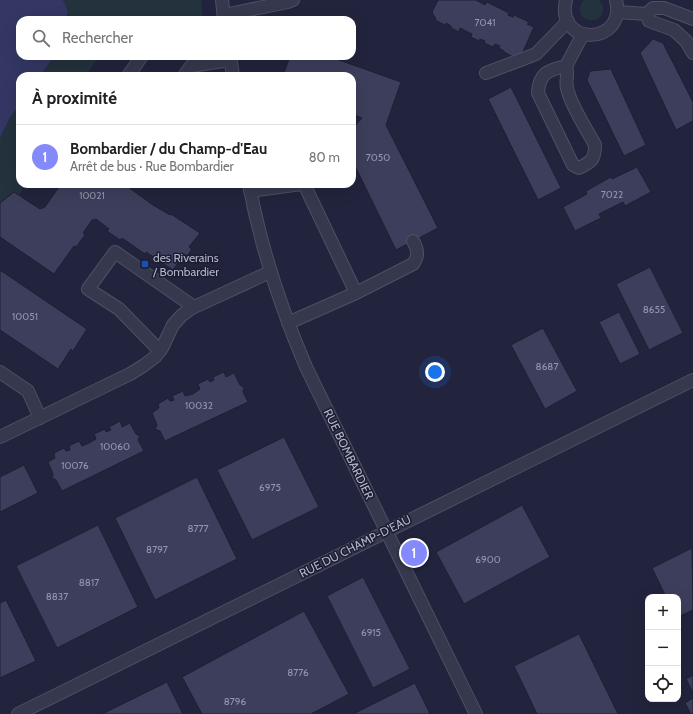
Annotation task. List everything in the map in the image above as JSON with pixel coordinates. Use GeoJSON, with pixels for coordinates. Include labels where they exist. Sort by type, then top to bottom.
{"type":"FeatureCollection","features":[{"type":"Feature","properties":{"kind":"street"},"geometry":{"type":"LineString","coordinates":[[222,0],[224,16]]}},
{"type":"Feature","properties":{"kind":"street"},"geometry":{"type":"LineString","coordinates":[[228,16],[293,0]]}},
{"type":"Feature","properties":{"kind":"street"},"geometry":{"type":"LineString","coordinates":[[566,0],[564,7],[565,16],[568,21],[575,30],[590,36],[605,31],[611,26],[615,20],[617,6],[647,14]]}},
{"type":"Feature","properties":{"kind":"street"},"geometry":{"type":"LineString","coordinates":[[647,14],[653,8],[664,8],[693,19]]}},
{"type":"Feature","properties":{"kind":"street"},"geometry":{"type":"LineString","coordinates":[[647,14],[649,21],[674,30],[686,40],[693,53]]}},
{"type":"Feature","properties":{"kind":"street"},"geometry":{"type":"LineString","coordinates":[[486,73],[536,54],[568,21]]}},
{"type":"Feature","properties":{"kind":"street"},"geometry":{"type":"LineString","coordinates":[[566,66],[555,68],[544,74],[539,83],[538,93],[573,165],[579,168],[590,162],[595,154],[595,145],[569,97],[566,86],[568,73],[566,66],[582,34]]}},
{"type":"Feature","properties":{"kind":"street"},"geometry":{"type":"LineString","coordinates":[[131,72],[139,60]]}},
{"type":"Feature","properties":{"kind":"street"},"geometry":{"type":"LineString","coordinates":[[187,72],[191,66],[220,60]]}},
{"type":"Feature","properties":{"kind":"street"},"geometry":{"type":"LineString","coordinates":[[230,60],[232,72]]}},
{"type":"Feature","properties":{"kind":"street","name":"RUE BOMBARDIER"},"geometry":{"type":"LineString","coordinates":[[250,188],[260,238],[270,272],[288,322],[312,380],[476,714]]}},
{"type":"Feature","properties":{"kind":"street"},"geometry":{"type":"LineString","coordinates":[[305,188],[356,293]]}},
{"type":"Feature","properties":{"kind":"street"},"geometry":{"type":"LineString","coordinates":[[288,322],[356,293],[413,264],[418,255],[417,248],[413,241]]}},
{"type":"Feature","properties":{"kind":"street"},"geometry":{"type":"LineString","coordinates":[[160,351],[119,309],[88,289],[115,252],[194,307]]}},
{"type":"Feature","properties":{"kind":"street"},"geometry":{"type":"LineString","coordinates":[[0,437],[130,374],[155,357],[160,351],[173,326],[182,315],[194,307],[270,272]]}},
{"type":"Feature","properties":{"kind":"street"},"geometry":{"type":"LineString","coordinates":[[1,373],[28,391],[40,418]]}},
{"type":"Feature","properties":{"kind":"street","name":"RUE DU CHAMP-D'EAU"},"geometry":{"type":"LineString","coordinates":[[18,714],[693,380]]}},
{"type":"Feature","properties":{"kind":"shaded area"},"geometry":{"type":"Polygon","coordinates":[[[63,0],[201,0],[203,16],[66,16],[68,11],[63,0]]]}},
{"type":"Feature","properties":{"kind":"shaded area"},"geometry":{"type":"Polygon","coordinates":[[[584,0],[599,0],[603,8],[600,16],[591,20],[582,16],[580,6],[584,0]]]}},
{"type":"Feature","properties":{"kind":"shaded area"},"geometry":{"type":"Polygon","coordinates":[[[51,60],[96,60],[89,72],[43,72],[51,60]]]}},
{"type":"Feature","properties":{"kind":"shaded area"},"geometry":{"type":"Polygon","coordinates":[[[16,109],[16,188],[23,188],[0,231],[0,138],[9,119],[16,109]]]}},
{"type":"Feature","properties":{"kind":"water"},"geometry":{"type":"Polygon","coordinates":[[[0,0],[63,0],[68,11],[66,16],[16,16],[16,60],[51,60],[43,72],[16,72],[16,109],[9,119],[0,138],[0,0]]]}},
{"type":"Feature","properties":{"kind":"building"},"geometry":{"type":"Polygon","coordinates":[[[438,0],[476,0],[485,5],[487,2],[509,13],[508,15],[513,17],[514,15],[529,22],[527,24],[534,27],[522,54],[513,57],[499,48],[500,46],[495,44],[493,47],[484,43],[485,41],[480,39],[479,41],[471,37],[472,34],[460,28],[459,32],[451,28],[451,26],[446,23],[445,25],[435,20],[436,19],[432,12],[438,0]]]}},
{"type":"Feature","properties":{"kind":"building"},"geometry":{"type":"Polygon","coordinates":[[[653,39],[663,43],[693,102],[693,121],[676,130],[640,53],[653,39]]]}},
{"type":"Feature","properties":{"kind":"building"},"geometry":{"type":"Polygon","coordinates":[[[289,60],[339,60],[401,82],[386,125],[438,228],[396,250],[356,168],[356,125],[362,118],[356,116],[356,72],[284,72],[289,60]]]}},
{"type":"Feature","properties":{"kind":"building"},"geometry":{"type":"Polygon","coordinates":[[[611,69],[646,145],[624,156],[587,80],[590,71],[611,69]]]}},
{"type":"Feature","properties":{"kind":"building"},"geometry":{"type":"Polygon","coordinates":[[[511,87],[561,188],[538,200],[488,99],[511,87]]]}},
{"type":"Feature","properties":{"kind":"building"},"geometry":{"type":"Polygon","coordinates":[[[637,167],[651,192],[625,206],[623,202],[599,214],[601,218],[575,231],[563,207],[587,194],[586,191],[611,177],[612,179],[637,167]]]}},
{"type":"Feature","properties":{"kind":"building"},"geometry":{"type":"Polygon","coordinates":[[[58,188],[130,188],[153,205],[170,215],[171,214],[200,233],[189,247],[192,249],[187,256],[184,254],[173,270],[146,252],[145,254],[122,238],[120,240],[107,231],[109,229],[96,219],[92,220],[83,233],[85,235],[76,247],[74,246],[54,274],[0,237],[0,203],[14,192],[40,209],[45,207],[58,188]]]}},
{"type":"Feature","properties":{"kind":"building"},"geometry":{"type":"Polygon","coordinates":[[[650,267],[683,333],[649,350],[616,284],[650,267]]]}},
{"type":"Feature","properties":{"kind":"building"},"geometry":{"type":"Polygon","coordinates":[[[0,270],[87,329],[73,351],[71,349],[58,369],[0,330],[0,270]]]}},
{"type":"Feature","properties":{"kind":"building"},"geometry":{"type":"Polygon","coordinates":[[[619,312],[640,354],[620,364],[599,322],[619,312]]]}},
{"type":"Feature","properties":{"kind":"building"},"geometry":{"type":"Polygon","coordinates":[[[543,328],[577,391],[545,409],[511,345],[543,328]]]}},
{"type":"Feature","properties":{"kind":"building"},"geometry":{"type":"Polygon","coordinates":[[[224,372],[226,377],[234,373],[240,385],[244,387],[243,392],[248,402],[165,441],[160,431],[155,429],[157,425],[152,413],[159,408],[158,404],[168,398],[170,401],[174,400],[172,396],[183,391],[185,396],[193,394],[200,389],[198,384],[208,379],[210,382],[214,380],[213,377],[224,372]]]}},
{"type":"Feature","properties":{"kind":"building"},"geometry":{"type":"Polygon","coordinates":[[[120,421],[122,427],[130,423],[136,434],[140,436],[138,440],[144,451],[62,491],[56,480],[52,478],[53,474],[48,462],[55,458],[54,453],[64,448],[66,451],[70,450],[69,446],[79,441],[82,446],[89,443],[96,439],[94,434],[105,429],[106,432],[111,430],[109,427],[120,421]]]}},
{"type":"Feature","properties":{"kind":"building"},"geometry":{"type":"Polygon","coordinates":[[[284,437],[319,507],[252,540],[217,470],[284,437]]]}},
{"type":"Feature","properties":{"kind":"building"},"geometry":{"type":"Polygon","coordinates":[[[24,465],[38,493],[0,512],[0,477],[24,465]]]}},
{"type":"Feature","properties":{"kind":"building"},"geometry":{"type":"Polygon","coordinates":[[[197,477],[237,559],[155,600],[115,518],[197,477]]]}},
{"type":"Feature","properties":{"kind":"building"},"geometry":{"type":"Polygon","coordinates":[[[522,505],[550,557],[464,604],[436,552],[522,505]]]}},
{"type":"Feature","properties":{"kind":"building"},"geometry":{"type":"Polygon","coordinates":[[[98,525],[138,607],[57,648],[16,566],[98,525]]]}},
{"type":"Feature","properties":{"kind":"building"},"geometry":{"type":"Polygon","coordinates":[[[692,548],[693,610],[681,616],[681,594],[665,594],[652,568],[692,548]]]}},
{"type":"Feature","properties":{"kind":"building"},"geometry":{"type":"Polygon","coordinates":[[[363,577],[410,669],[373,688],[327,596],[363,577]]]}},
{"type":"Feature","properties":{"kind":"building"},"geometry":{"type":"Polygon","coordinates":[[[6,600],[36,661],[0,678],[0,603],[6,600]]]}},
{"type":"Feature","properties":{"kind":"building"},"geometry":{"type":"Polygon","coordinates":[[[304,611],[349,694],[311,714],[202,714],[182,677],[304,611]]]}},
{"type":"Feature","properties":{"kind":"building"},"geometry":{"type":"Polygon","coordinates":[[[579,634],[618,714],[537,714],[514,666],[579,634]]]}},
{"type":"Feature","properties":{"kind":"building"},"geometry":{"type":"Polygon","coordinates":[[[693,675],[693,693],[686,679],[693,675]]]}},
{"type":"Feature","properties":{"kind":"building"},"geometry":{"type":"Polygon","coordinates":[[[167,682],[183,714],[102,714],[167,682]]]}},
{"type":"Feature","properties":{"kind":"building"},"geometry":{"type":"Polygon","coordinates":[[[415,683],[430,714],[353,714],[415,683]]]}},
{"type":"Feature","properties":{"kind":"building"},"geometry":{"type":"Polygon","coordinates":[[[693,698],[693,714],[691,714],[685,703],[693,698]]]}},
{"type":"Feature","properties":{"kind":"place","name":"des Riverains / Bombardier"},"geometry":{"type":"Point","coordinates":[145,264]}},
{"type":"Feature","properties":{"kind":"place","name":"Bombardier / du Champ-d'Eau"},"geometry":{"type":"Point","coordinates":[414,553]}}]}
